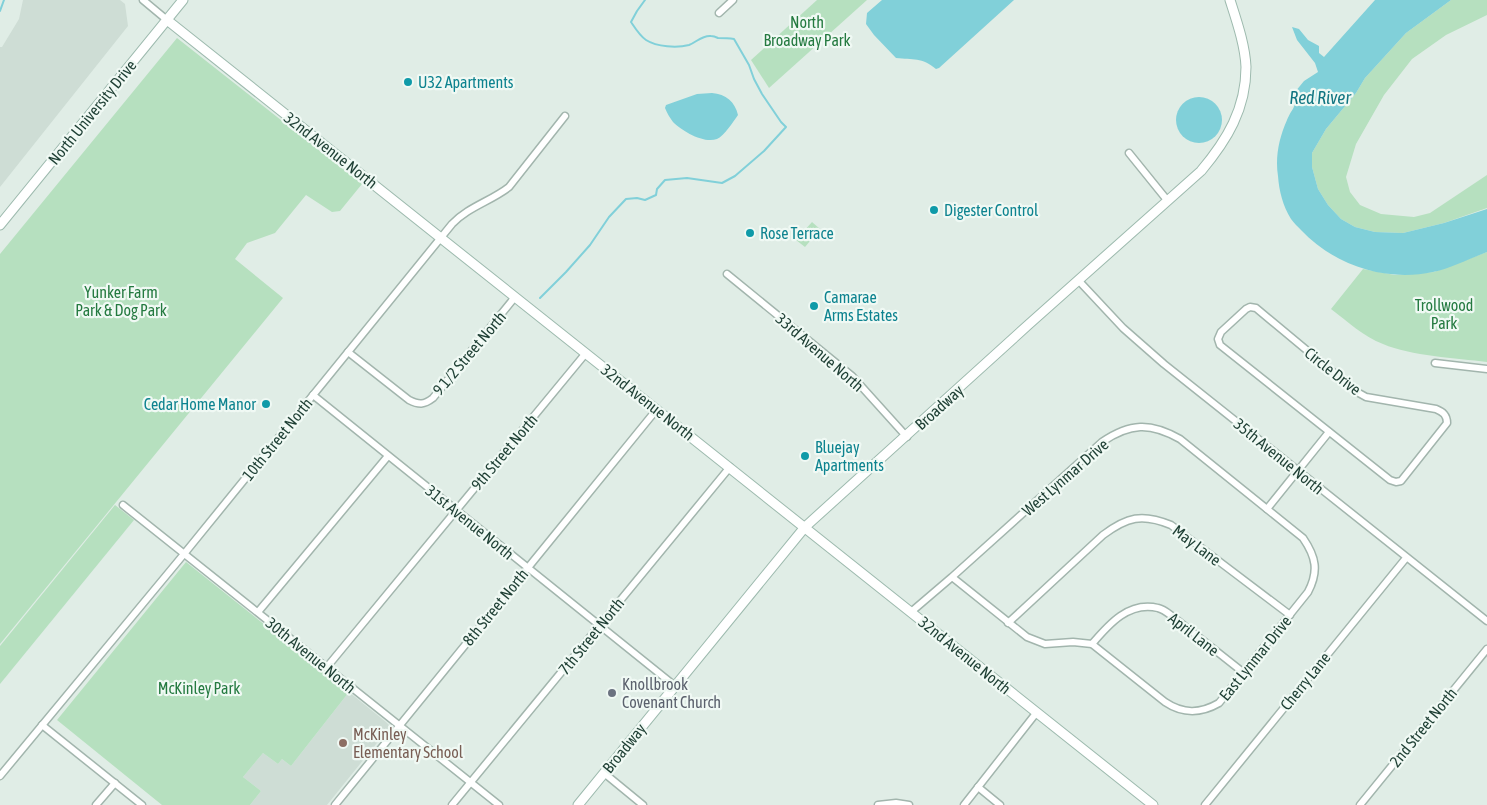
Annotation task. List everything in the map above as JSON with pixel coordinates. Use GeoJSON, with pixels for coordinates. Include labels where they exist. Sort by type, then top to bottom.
{"type":"FeatureCollection","features":[{"type":"Feature","properties":{"kind":"street","name":"32nd Avenue North"},"geometry":{"type":"LineString","coordinates":[[143,0],[1153,805]]}},
{"type":"Feature","properties":{"kind":"street","name":"North University Drive"},"geometry":{"type":"LineString","coordinates":[[0,225],[183,0]]}},
{"type":"Feature","properties":{"kind":"street"},"geometry":{"type":"LineString","coordinates":[[719,13],[733,0]]}},
{"type":"Feature","properties":{"kind":"street","name":"Broadway"},"geometry":{"type":"LineString","coordinates":[[578,805],[805,527],[1201,171],[1216,154],[1238,115],[1246,67],[1241,36],[1230,0]]}},
{"type":"Feature","properties":{"kind":"street","name":"10th Street North"},"geometry":{"type":"LineString","coordinates":[[0,776],[184,554],[460,215],[500,194],[509,187],[566,116]]}},
{"type":"Feature","properties":{"kind":"street"},"geometry":{"type":"LineString","coordinates":[[1129,153],[1167,200]]}},
{"type":"Feature","properties":{"kind":"street","name":"33rd Avenue North"},"geometry":{"type":"LineString","coordinates":[[727,274],[847,371],[907,436]]}},
{"type":"Feature","properties":{"kind":"street","name":"35th Avenue North"},"geometry":{"type":"LineString","coordinates":[[1079,281],[1123,328],[1164,364],[1487,621]]}},
{"type":"Feature","properties":{"kind":"street","name":"9 1/2 Street North"},"geometry":{"type":"LineString","coordinates":[[348,352],[409,400],[417,404],[426,404],[516,297]]}},
{"type":"Feature","properties":{"kind":"street","name":"Circle Drive"},"geometry":{"type":"LineString","coordinates":[[1246,308],[1256,308],[1357,392],[1366,397],[1436,409],[1443,412],[1447,417],[1448,424],[1401,482],[1390,480],[1329,432],[1220,345],[1218,339],[1221,332],[1246,308]]}},
{"type":"Feature","properties":{"kind":"street","name":"9th Street North"},"geometry":{"type":"LineString","coordinates":[[327,667],[586,353]]}},
{"type":"Feature","properties":{"kind":"street"},"geometry":{"type":"LineString","coordinates":[[1435,363],[1487,369]]}},
{"type":"Feature","properties":{"kind":"street","name":"31st Avenue North"},"geometry":{"type":"LineString","coordinates":[[313,395],[675,686]]}},
{"type":"Feature","properties":{"kind":"street","name":"8th Street North"},"geometry":{"type":"LineString","coordinates":[[335,805],[657,409]]}},
{"type":"Feature","properties":{"kind":"street","name":"West Lynmar Drive"},"geometry":{"type":"LineString","coordinates":[[911,612],[1102,442],[1126,429],[1140,427],[1168,432],[1180,439],[1267,509]]}},
{"type":"Feature","properties":{"kind":"street"},"geometry":{"type":"LineString","coordinates":[[1267,509],[1329,432]]}},
{"type":"Feature","properties":{"kind":"street"},"geometry":{"type":"LineString","coordinates":[[258,612],[388,456]]}},
{"type":"Feature","properties":{"kind":"street","name":"7th Street North"},"geometry":{"type":"LineString","coordinates":[[452,805],[730,467]]}},
{"type":"Feature","properties":{"kind":"street","name":"30th Avenue North"},"geometry":{"type":"LineString","coordinates":[[123,504],[499,805]]}},
{"type":"Feature","properties":{"kind":"street","name":"East Lynmar Drive"},"geometry":{"type":"LineString","coordinates":[[1092,644],[1175,708],[1197,712],[1219,704],[1314,582],[1316,570],[1310,548],[1303,538],[1267,509]]}},
{"type":"Feature","properties":{"kind":"street","name":"May Lane"},"geometry":{"type":"LineString","coordinates":[[1008,623],[1103,535],[1115,526],[1135,518],[1159,520],[1171,524],[1290,615]]}},
{"type":"Feature","properties":{"kind":"street","name":"Cherry Lane"},"geometry":{"type":"LineString","coordinates":[[1205,805],[1406,558]]}},
{"type":"Feature","properties":{"kind":"street"},"geometry":{"type":"LineString","coordinates":[[952,577],[1027,637],[1045,644],[1073,642],[1092,644]]}},
{"type":"Feature","properties":{"kind":"street","name":"April Lane"},"geometry":{"type":"LineString","coordinates":[[1092,644],[1120,616],[1132,610],[1146,607],[1159,608],[1172,616],[1244,673]]}},
{"type":"Feature","properties":{"kind":"street","name":"2nd Street North"},"geometry":{"type":"LineString","coordinates":[[1360,805],[1487,649]]}},
{"type":"Feature","properties":{"kind":"street"},"geometry":{"type":"LineString","coordinates":[[964,805],[1037,712]]}},
{"type":"Feature","properties":{"kind":"street"},"geometry":{"type":"LineString","coordinates":[[42,725],[142,805]]}},
{"type":"Feature","properties":{"kind":"street"},"geometry":{"type":"LineString","coordinates":[[604,773],[643,805]]}},
{"type":"Feature","properties":{"kind":"street"},"geometry":{"type":"LineString","coordinates":[[96,805],[115,783]]}},
{"type":"Feature","properties":{"kind":"street"},"geometry":{"type":"LineString","coordinates":[[978,787],[1000,805]]}},
{"type":"Feature","properties":{"kind":"street"},"geometry":{"type":"LineString","coordinates":[[878,805],[896,803],[909,805]]}},
{"type":"Feature","properties":{"kind":"shaded area"},"geometry":{"type":"Polygon","coordinates":[[[23,0],[120,0],[125,4],[128,26],[0,187],[0,47],[2,47],[19,19],[23,0]]]}},
{"type":"Feature","properties":{"kind":"shaded area","name":"McKinley Elementary School"},"geometry":{"type":"Polygon","coordinates":[[[349,692],[386,722],[389,728],[327,805],[250,805],[261,791],[243,777],[263,753],[278,764],[282,759],[291,766],[349,692]]]}},
{"type":"Feature","properties":{"kind":"green space","name":"North Broadway Park"},"geometry":{"type":"Polygon","coordinates":[[[817,0],[867,0],[769,88],[751,60],[817,0]]]}},
{"type":"Feature","properties":{"kind":"green space"},"geometry":{"type":"Polygon","coordinates":[[[1451,0],[1487,0],[1487,15],[1446,35],[1412,59],[1384,95],[1356,144],[1346,177],[1350,192],[1360,205],[1381,214],[1414,217],[1430,213],[1487,175],[1487,208],[1444,223],[1403,233],[1375,232],[1355,227],[1341,219],[1328,205],[1318,189],[1312,167],[1312,153],[1326,129],[1356,93],[1365,78],[1406,33],[1451,0]]]}},
{"type":"Feature","properties":{"kind":"green space","name":"Yunker Farm Park & Dog Park"},"geometry":{"type":"Polygon","coordinates":[[[177,38],[362,184],[340,211],[332,212],[306,195],[275,233],[247,243],[235,259],[283,298],[0,644],[0,254],[177,38]]]}},
{"type":"Feature","properties":{"kind":"green space"},"geometry":{"type":"Polygon","coordinates":[[[812,222],[820,229],[805,247],[796,240],[812,222]]]}},
{"type":"Feature","properties":{"kind":"green space","name":"Trollwood Park"},"geometry":{"type":"Polygon","coordinates":[[[1487,252],[1487,362],[1434,356],[1394,348],[1369,337],[1331,309],[1363,269],[1395,275],[1434,272],[1487,252]]]}},
{"type":"Feature","properties":{"kind":"green space"},"geometry":{"type":"Polygon","coordinates":[[[115,505],[134,520],[0,684],[0,646],[115,505]]]}},
{"type":"Feature","properties":{"kind":"green space","name":"McKinley Park"},"geometry":{"type":"Polygon","coordinates":[[[186,562],[349,692],[291,766],[282,759],[278,764],[263,753],[243,777],[261,791],[250,805],[162,805],[57,720],[186,562]]]}},
{"type":"Feature","properties":{"kind":"water"},"geometry":{"type":"Polygon","coordinates":[[[882,0],[1014,0],[936,69],[922,61],[896,58],[874,35],[866,24],[867,13],[882,0]]]}},
{"type":"Feature","properties":{"kind":"water","name":"Red River"},"geometry":{"type":"Polygon","coordinates":[[[1375,0],[1451,0],[1406,33],[1365,78],[1356,93],[1326,129],[1312,153],[1312,167],[1318,189],[1328,205],[1341,219],[1355,227],[1375,232],[1403,233],[1444,223],[1487,209],[1487,252],[1439,271],[1415,275],[1397,275],[1380,273],[1345,262],[1315,243],[1296,225],[1288,214],[1280,193],[1277,162],[1278,148],[1294,105],[1295,92],[1304,81],[1318,72],[1315,63],[1297,40],[1292,27],[1299,29],[1308,40],[1319,46],[1319,53],[1324,57],[1375,0]]]}},
{"type":"Feature","properties":{"kind":"water"},"geometry":{"type":"Polygon","coordinates":[[[712,93],[726,97],[735,106],[738,115],[717,139],[706,140],[687,133],[673,122],[665,108],[666,105],[697,94],[712,93]]]}},
{"type":"Feature","properties":{"kind":"water"},"geometry":{"type":"Polygon","coordinates":[[[1194,97],[1204,97],[1218,107],[1222,120],[1218,133],[1212,139],[1204,143],[1194,143],[1180,133],[1176,125],[1176,115],[1186,101],[1194,97]]]}},
{"type":"Feature","properties":{"kind":"waterway"},"geometry":{"type":"LineString","coordinates":[[0,11],[4,0]]}},
{"type":"Feature","properties":{"kind":"waterway"},"geometry":{"type":"LineString","coordinates":[[540,298],[590,245],[609,217],[626,199],[637,198],[645,200],[656,195],[657,189],[665,180],[687,178],[722,183],[735,176],[764,151],[786,127],[762,94],[749,65],[734,39],[708,36],[689,45],[679,46],[661,45],[646,40],[631,22],[645,0]]}},
{"type":"Feature","properties":{"kind":"place","name":"U32 Apartments"},"geometry":{"type":"Point","coordinates":[408,82]}},
{"type":"Feature","properties":{"kind":"place","name":"Digester Control"},"geometry":{"type":"Point","coordinates":[934,210]}},
{"type":"Feature","properties":{"kind":"place","name":"Rose Terrace"},"geometry":{"type":"Point","coordinates":[750,233]}},
{"type":"Feature","properties":{"kind":"place","name":"Camarae Arms Estates"},"geometry":{"type":"Point","coordinates":[814,306]}},
{"type":"Feature","properties":{"kind":"place","name":"Cedar Home Manor"},"geometry":{"type":"Point","coordinates":[266,404]}},
{"type":"Feature","properties":{"kind":"place","name":"Bluejay Apartments"},"geometry":{"type":"Point","coordinates":[805,456]}},
{"type":"Feature","properties":{"kind":"place","name":"Knollbrook Covenant Church"},"geometry":{"type":"Point","coordinates":[612,693]}},
{"type":"Feature","properties":{"kind":"place","name":"McKinley Elementary School"},"geometry":{"type":"Point","coordinates":[343,743]}}]}
